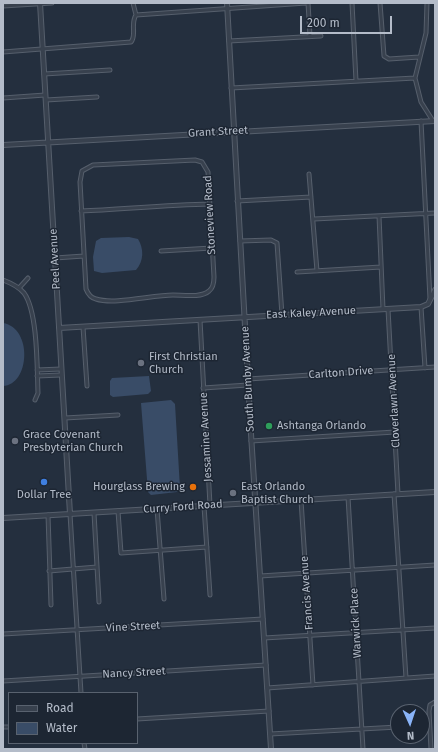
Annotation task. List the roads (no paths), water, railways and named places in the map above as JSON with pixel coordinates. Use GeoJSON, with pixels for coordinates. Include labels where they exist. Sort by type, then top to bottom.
{"type":"FeatureCollection","features":[{"type":"Feature","properties":{"kind":"street","name":"Peel Avenue"},"geometry":{"type":"LineString","coordinates":[[40,3],[70,514]]}},
{"type":"Feature","properties":{"kind":"street"},"geometry":{"type":"LineString","coordinates":[[3,6],[52,3]]}},
{"type":"Feature","properties":{"kind":"street"},"geometry":{"type":"LineString","coordinates":[[3,52],[128,43],[132,41],[132,23],[136,15],[133,3]]}},
{"type":"Feature","properties":{"kind":"street","name":"South Bumby Avenue"},"geometry":{"type":"LineString","coordinates":[[227,3],[251,441],[271,749]]}},
{"type":"Feature","properties":{"kind":"street"},"geometry":{"type":"LineString","coordinates":[[136,15],[307,3],[310,36]]}},
{"type":"Feature","properties":{"kind":"street"},"geometry":{"type":"LineString","coordinates":[[352,3],[356,81]]}},
{"type":"Feature","properties":{"kind":"street"},"geometry":{"type":"LineString","coordinates":[[380,3],[383,53],[389,59],[419,57]]}},
{"type":"Feature","properties":{"kind":"street"},"geometry":{"type":"LineString","coordinates":[[427,3],[426,33],[415,78],[421,102],[434,121]]}},
{"type":"Feature","properties":{"kind":"street"},"geometry":{"type":"LineString","coordinates":[[229,40],[321,36]]}},
{"type":"Feature","properties":{"kind":"street"},"geometry":{"type":"LineString","coordinates":[[44,74],[110,70]]}},
{"type":"Feature","properties":{"kind":"street"},"geometry":{"type":"LineString","coordinates":[[231,88],[415,78]]}},
{"type":"Feature","properties":{"kind":"street"},"geometry":{"type":"LineString","coordinates":[[3,98],[46,94]]}},
{"type":"Feature","properties":{"kind":"street"},"geometry":{"type":"LineString","coordinates":[[46,100],[97,97]]}},
{"type":"Feature","properties":{"kind":"street"},"geometry":{"type":"LineString","coordinates":[[421,121],[430,301]]}},
{"type":"Feature","properties":{"kind":"street","name":"Grant Street"},"geometry":{"type":"LineString","coordinates":[[3,145],[434,121]]}},
{"type":"Feature","properties":{"kind":"street","name":"Stoneview Road"},"geometry":{"type":"LineString","coordinates":[[195,160],[202,162],[208,172],[210,204],[214,281],[209,291],[201,294],[165,295],[132,300],[100,300],[90,295],[86,289],[82,211],[80,178],[85,168],[93,165],[126,165],[156,161],[195,160]]}},
{"type":"Feature","properties":{"kind":"street"},"geometry":{"type":"LineString","coordinates":[[309,174],[314,220],[317,271]]}},
{"type":"Feature","properties":{"kind":"street"},"geometry":{"type":"LineString","coordinates":[[237,201],[311,197]]}},
{"type":"Feature","properties":{"kind":"street"},"geometry":{"type":"LineString","coordinates":[[82,211],[134,209],[163,205],[210,204]]}},
{"type":"Feature","properties":{"kind":"street"},"geometry":{"type":"LineString","coordinates":[[314,220],[435,213]]}},
{"type":"Feature","properties":{"kind":"street","name":"Cloverlawn Avenue"},"geometry":{"type":"LineString","coordinates":[[379,216],[380,267],[392,370],[396,432],[396,494],[406,678]]}},
{"type":"Feature","properties":{"kind":"street"},"geometry":{"type":"LineString","coordinates":[[240,242],[271,240],[276,243],[282,315]]}},
{"type":"Feature","properties":{"kind":"street"},"geometry":{"type":"LineString","coordinates":[[161,251],[212,248]]}},
{"type":"Feature","properties":{"kind":"street"},"geometry":{"type":"LineString","coordinates":[[55,258],[84,256]]}},
{"type":"Feature","properties":{"kind":"street"},"geometry":{"type":"LineString","coordinates":[[297,272],[380,267]]}},
{"type":"Feature","properties":{"kind":"street"},"geometry":{"type":"LineString","coordinates":[[19,288],[28,278]]}},
{"type":"Feature","properties":{"kind":"street"},"geometry":{"type":"LineString","coordinates":[[3,280],[19,288],[28,300],[33,317],[38,393],[35,400]]}},
{"type":"Feature","properties":{"kind":"street"},"geometry":{"type":"LineString","coordinates":[[425,368],[421,307],[425,306],[430,301],[435,290]]}},
{"type":"Feature","properties":{"kind":"street","name":"East Kaley Avenue"},"geometry":{"type":"LineString","coordinates":[[59,328],[421,307]]}},
{"type":"Feature","properties":{"kind":"street","name":"Jessamine Avenue"},"geometry":{"type":"LineString","coordinates":[[200,320],[210,505]]}},
{"type":"Feature","properties":{"kind":"street"},"geometry":{"type":"LineString","coordinates":[[83,327],[87,386]]}},
{"type":"Feature","properties":{"kind":"street","name":"Carlton Drive"},"geometry":{"type":"LineString","coordinates":[[248,379],[435,367]]}},
{"type":"Feature","properties":{"kind":"street"},"geometry":{"type":"LineString","coordinates":[[37,370],[61,369]]}},
{"type":"Feature","properties":{"kind":"street"},"geometry":{"type":"LineString","coordinates":[[37,376],[61,375]]}},
{"type":"Feature","properties":{"kind":"street"},"geometry":{"type":"LineString","coordinates":[[203,388],[248,385]]}},
{"type":"Feature","properties":{"kind":"street"},"geometry":{"type":"LineString","coordinates":[[64,418],[118,415]]}},
{"type":"Feature","properties":{"kind":"street"},"geometry":{"type":"LineString","coordinates":[[251,441],[396,432]]}},
{"type":"Feature","properties":{"kind":"street","name":"Curry Ford Road"},"geometry":{"type":"LineString","coordinates":[[3,518],[435,492]]}},
{"type":"Feature","properties":{"kind":"street","name":"Warwick Place"},"geometry":{"type":"LineString","coordinates":[[348,497],[363,749]]}},
{"type":"Feature","properties":{"kind":"street","name":"Francis Avenue"},"geometry":{"type":"LineString","coordinates":[[301,500],[313,685]]}},
{"type":"Feature","properties":{"kind":"street"},"geometry":{"type":"LineString","coordinates":[[204,506],[210,595]]}},
{"type":"Feature","properties":{"kind":"street"},"geometry":{"type":"LineString","coordinates":[[157,509],[164,599]]}},
{"type":"Feature","properties":{"kind":"street"},"geometry":{"type":"LineString","coordinates":[[118,511],[121,553],[207,547]]}},
{"type":"Feature","properties":{"kind":"street"},"geometry":{"type":"LineString","coordinates":[[94,512],[99,602]]}},
{"type":"Feature","properties":{"kind":"street"},"geometry":{"type":"LineString","coordinates":[[70,514],[81,692]]}},
{"type":"Feature","properties":{"kind":"street"},"geometry":{"type":"LineString","coordinates":[[48,515],[51,605]]}},
{"type":"Feature","properties":{"kind":"street"},"geometry":{"type":"LineString","coordinates":[[260,576],[435,565]]}},
{"type":"Feature","properties":{"kind":"street"},"geometry":{"type":"LineString","coordinates":[[49,571],[97,567]]}},
{"type":"Feature","properties":{"kind":"street","name":"Vine Street"},"geometry":{"type":"LineString","coordinates":[[3,634],[263,619]]}},
{"type":"Feature","properties":{"kind":"street"},"geometry":{"type":"LineString","coordinates":[[264,638],[435,628]]}},
{"type":"Feature","properties":{"kind":"street","name":"Nancy Street"},"geometry":{"type":"LineString","coordinates":[[3,681],[266,665]]}},
{"type":"Feature","properties":{"kind":"street"},"geometry":{"type":"LineString","coordinates":[[267,688],[435,676]]}},
{"type":"Feature","properties":{"kind":"street"},"geometry":{"type":"LineString","coordinates":[[138,719],[268,711]]}},
{"type":"Feature","properties":{"kind":"street"},"geometry":{"type":"LineString","coordinates":[[270,734],[390,727]]}},
{"type":"Feature","properties":{"kind":"street"},"geometry":{"type":"LineString","coordinates":[[430,736],[431,748],[435,746]]}},
{"type":"Feature","properties":{"kind":"water"},"geometry":{"type":"Polygon","coordinates":[[[129,237],[138,239],[142,251],[141,263],[136,270],[102,273],[94,271],[93,257],[96,241],[101,238],[129,237]]]}},
{"type":"Feature","properties":{"kind":"water"},"geometry":{"type":"Polygon","coordinates":[[[3,323],[13,327],[19,335],[23,345],[24,356],[23,367],[19,376],[12,383],[3,386],[3,323]]]}},
{"type":"Feature","properties":{"kind":"water"},"geometry":{"type":"Polygon","coordinates":[[[149,376],[151,391],[148,394],[113,397],[110,395],[110,381],[112,378],[149,376]]]}},
{"type":"Feature","properties":{"kind":"water"},"geometry":{"type":"Polygon","coordinates":[[[171,400],[175,404],[180,488],[177,492],[151,495],[148,492],[141,403],[171,400]]]}},
{"type":"Feature","properties":{"kind":"place","name":"First Christian Church"},"geometry":{"type":"Point","coordinates":[141,363]}},
{"type":"Feature","properties":{"kind":"place","name":"Ashtanga Orlando"},"geometry":{"type":"Point","coordinates":[269,426]}},
{"type":"Feature","properties":{"kind":"place","name":"Grace Covenant Presbyterian Church"},"geometry":{"type":"Point","coordinates":[15,441]}},
{"type":"Feature","properties":{"kind":"place","name":"Dollar Tree"},"geometry":{"type":"Point","coordinates":[44,482]}},
{"type":"Feature","properties":{"kind":"place","name":"Hourglass Brewing"},"geometry":{"type":"Point","coordinates":[193,487]}},
{"type":"Feature","properties":{"kind":"place","name":"East Orlando Baptist Church"},"geometry":{"type":"Point","coordinates":[233,493]}}]}
